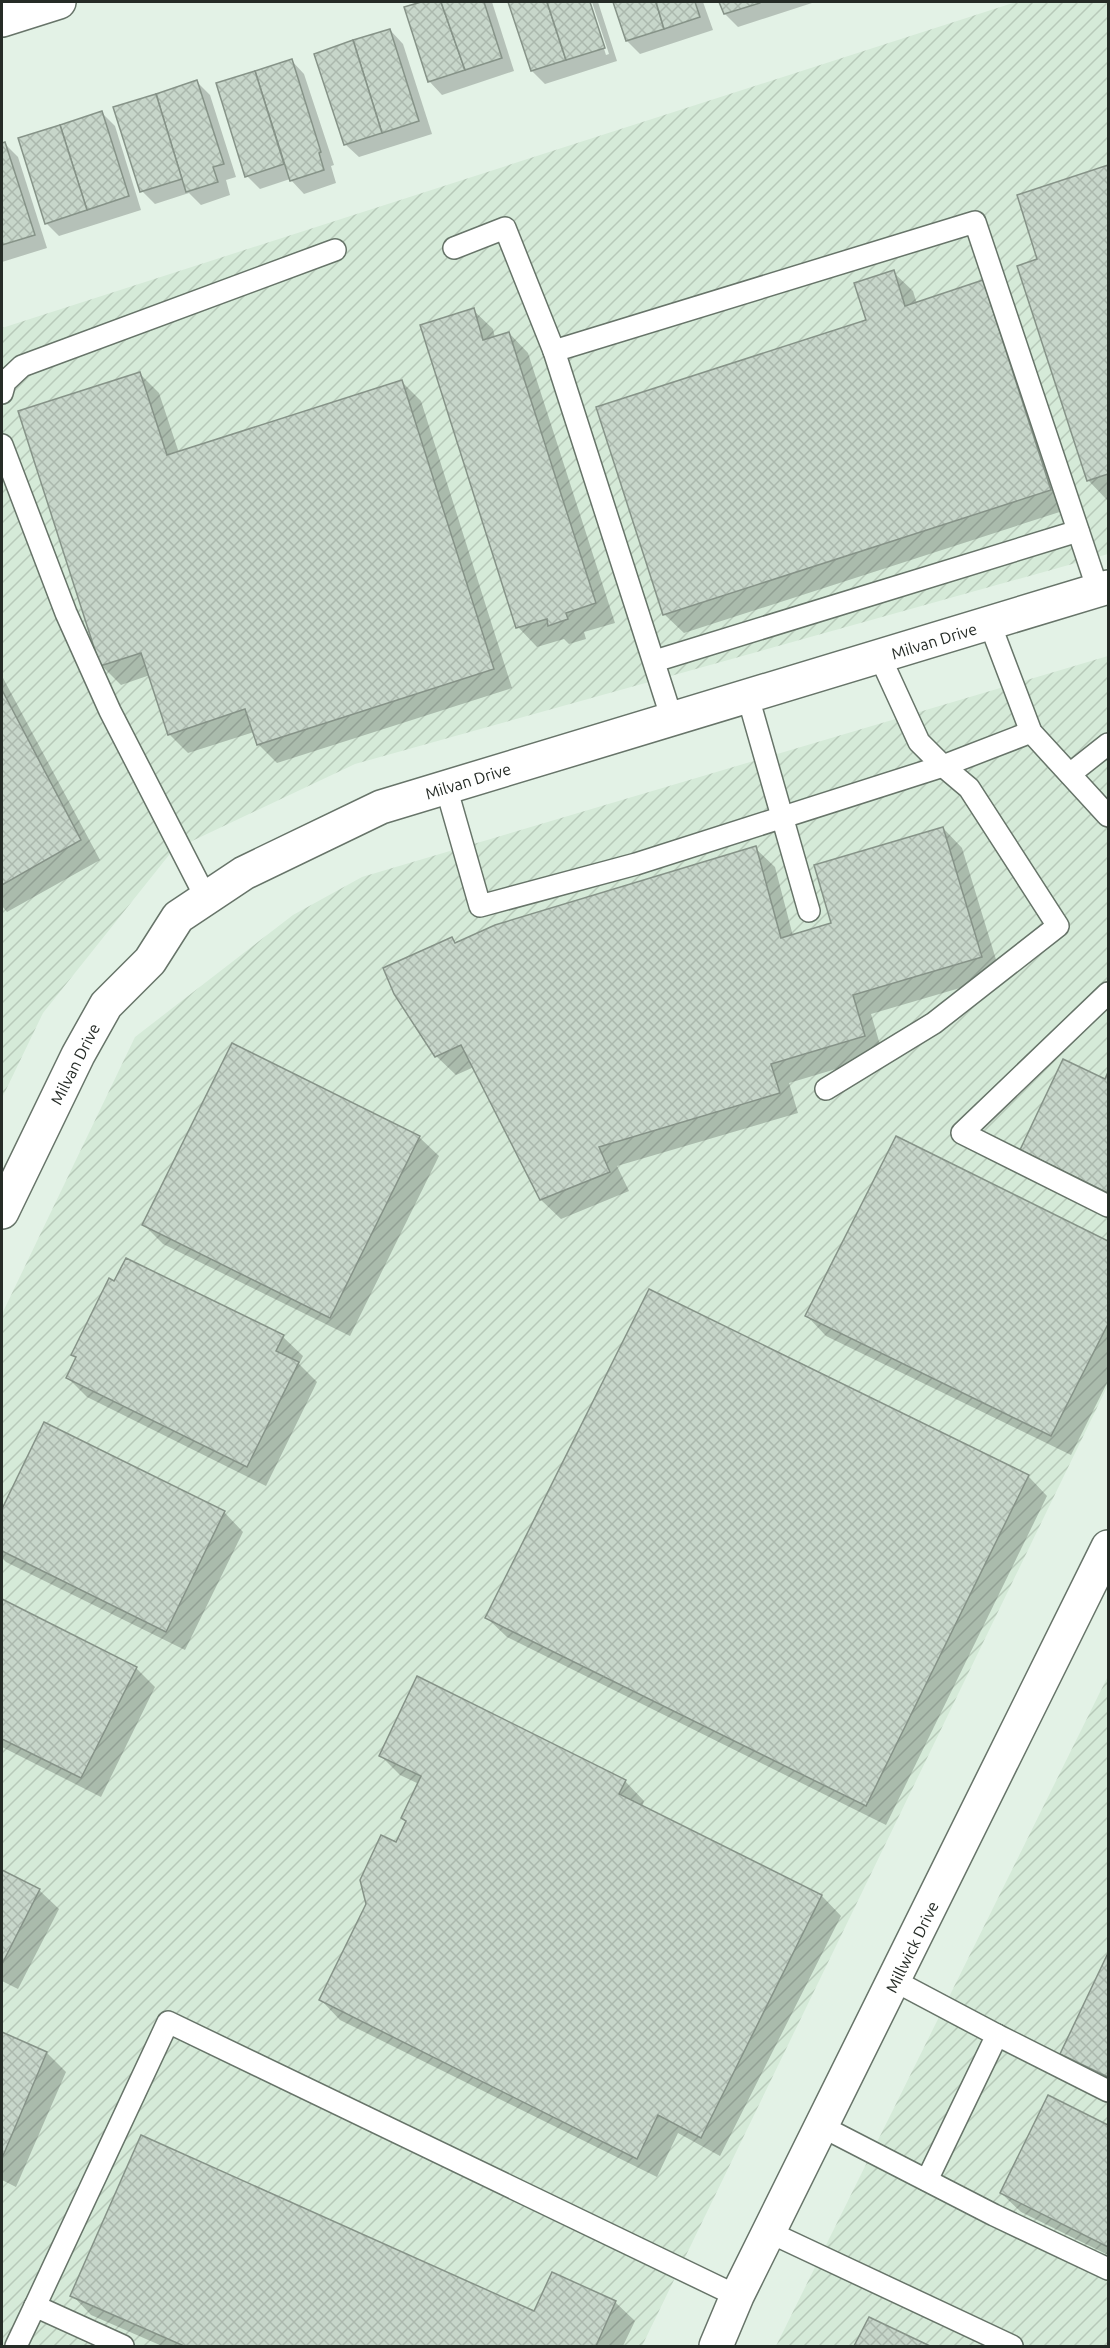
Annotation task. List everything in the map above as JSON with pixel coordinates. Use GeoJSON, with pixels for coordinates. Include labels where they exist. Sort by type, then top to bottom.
{"type":"FeatureCollection","features":[{"type":"Feature","properties":{"kind":"street"},"geometry":{"type":"LineString","coordinates":[[2,20],[59,2]]}},
{"type":"Feature","properties":{"kind":"street","name":"Milvan Drive"},"geometry":{"type":"LineString","coordinates":[[2,1212],[78,1055],[106,1005],[150,961],[178,917],[243,873],[381,807],[1103,589]]}},
{"type":"Feature","properties":{"kind":"street","name":"Millwick Drive"},"geometry":{"type":"LineString","coordinates":[[716,2346],[737,2296],[1108,1547]]}},
{"type":"Feature","properties":{"kind":"lane"},"geometry":{"type":"LineString","coordinates":[[554,351],[975,222],[1078,531],[1103,589]]}},
{"type":"Feature","properties":{"kind":"lane"},"geometry":{"type":"LineString","coordinates":[[454,248],[505,228],[554,351],[655,660],[672,719]]}},
{"type":"Feature","properties":{"kind":"lane"},"geometry":{"type":"LineString","coordinates":[[2,393],[6,382],[22,366],[335,250]]}},
{"type":"Feature","properties":{"kind":"lane"},"geometry":{"type":"LineString","coordinates":[[2,445],[66,613],[110,711],[206,898]]}},
{"type":"Feature","properties":{"kind":"lane"},"geometry":{"type":"LineString","coordinates":[[655,660],[1078,531]]}},
{"type":"Feature","properties":{"kind":"lane"},"geometry":{"type":"LineString","coordinates":[[990,624],[1031,732],[1108,816]]}},
{"type":"Feature","properties":{"kind":"lane"},"geometry":{"type":"LineString","coordinates":[[826,1089],[934,1023],[1058,926],[969,788],[919,742],[880,657]]}},
{"type":"Feature","properties":{"kind":"lane"},"geometry":{"type":"LineString","coordinates":[[748,697],[809,912]]}},
{"type":"Feature","properties":{"kind":"lane"},"geometry":{"type":"LineString","coordinates":[[446,788],[480,906],[636,864],[943,766],[1031,732]]}},
{"type":"Feature","properties":{"kind":"lane"},"geometry":{"type":"LineString","coordinates":[[1070,774],[1108,744]]}},
{"type":"Feature","properties":{"kind":"lane"},"geometry":{"type":"LineString","coordinates":[[1108,993],[962,1133],[1108,1206]]}},
{"type":"Feature","properties":{"kind":"lane"},"geometry":{"type":"LineString","coordinates":[[895,1981],[1108,2091]]}},
{"type":"Feature","properties":{"kind":"lane"},"geometry":{"type":"LineString","coordinates":[[16,2346],[168,2022],[737,2296]]}},
{"type":"Feature","properties":{"kind":"lane"},"geometry":{"type":"LineString","coordinates":[[927,2180],[998,2035]]}},
{"type":"Feature","properties":{"kind":"lane"},"geometry":{"type":"LineString","coordinates":[[821,2126],[1108,2269]]}},
{"type":"Feature","properties":{"kind":"lane"},"geometry":{"type":"LineString","coordinates":[[769,2232],[1012,2346]]}},
{"type":"Feature","properties":{"kind":"lane"},"geometry":{"type":"LineString","coordinates":[[35,2306],[123,2346]]}},
{"type":"Feature","properties":{"kind":"shaded area"},"geometry":{"type":"Polygon","coordinates":[[[1016,2],[1108,2],[1108,554],[355,764],[173,850],[43,1013],[2,1098],[2,328],[1016,2]]]}},
{"type":"Feature","properties":{"kind":"shaded area"},"geometry":{"type":"Polygon","coordinates":[[[1108,656],[1108,1385],[642,2346],[2,2346],[2,1314],[135,1037],[293,915],[362,877],[1108,656]]]}},
{"type":"Feature","properties":{"kind":"shaded area"},"geometry":{"type":"Polygon","coordinates":[[[1108,1676],[1108,2346],[776,2346],[1108,1676]]]}},
{"type":"Feature","properties":{"kind":"building"},"geometry":{"type":"Polygon","coordinates":[[[421,2],[441,2],[465,70],[428,82],[404,7],[421,2]]]}},
{"type":"Feature","properties":{"kind":"building"},"geometry":{"type":"Polygon","coordinates":[[[441,2],[484,2],[502,58],[465,70],[441,2]]]}},
{"type":"Feature","properties":{"kind":"building"},"geometry":{"type":"Polygon","coordinates":[[[508,2],[547,2],[566,60],[531,71],[508,2]]]}},
{"type":"Feature","properties":{"kind":"building"},"geometry":{"type":"Polygon","coordinates":[[[547,2],[590,2],[605,48],[566,60],[547,2]]]}},
{"type":"Feature","properties":{"kind":"building"},"geometry":{"type":"Polygon","coordinates":[[[613,2],[656,2],[664,29],[626,41],[613,2]]]}},
{"type":"Feature","properties":{"kind":"building"},"geometry":{"type":"Polygon","coordinates":[[[656,2],[695,2],[700,17],[664,29],[656,2]]]}},
{"type":"Feature","properties":{"kind":"building"},"geometry":{"type":"Polygon","coordinates":[[[719,2],[760,2],[760,3],[724,14],[719,2]]]}},
{"type":"Feature","properties":{"kind":"building"},"geometry":{"type":"Polygon","coordinates":[[[390,29],[419,121],[382,133],[353,40],[390,29]]]}},
{"type":"Feature","properties":{"kind":"building"},"geometry":{"type":"Polygon","coordinates":[[[353,40],[382,133],[344,145],[314,54],[353,40]]]}},
{"type":"Feature","properties":{"kind":"building"},"geometry":{"type":"Polygon","coordinates":[[[292,59],[321,152],[319,153],[324,170],[290,181],[255,71],[292,59]]]}},
{"type":"Feature","properties":{"kind":"building"},"geometry":{"type":"Polygon","coordinates":[[[255,71],[284,164],[245,177],[216,83],[255,71]]]}},
{"type":"Feature","properties":{"kind":"building"},"geometry":{"type":"Polygon","coordinates":[[[197,80],[224,164],[213,167],[218,182],[186,192],[156,94],[197,80]]]}},
{"type":"Feature","properties":{"kind":"building"},"geometry":{"type":"Polygon","coordinates":[[[156,94],[182,179],[140,192],[113,107],[156,94]]]}},
{"type":"Feature","properties":{"kind":"building"},"geometry":{"type":"Polygon","coordinates":[[[102,111],[129,196],[87,210],[60,125],[102,111]]]}},
{"type":"Feature","properties":{"kind":"building"},"geometry":{"type":"Polygon","coordinates":[[[60,125],[87,210],[45,224],[18,138],[60,125]]]}},
{"type":"Feature","properties":{"kind":"building"},"geometry":{"type":"Polygon","coordinates":[[[5,142],[35,235],[2,245],[2,143],[5,142]]]}},
{"type":"Feature","properties":{"kind":"building"},"geometry":{"type":"Polygon","coordinates":[[[1108,165],[1108,474],[1087,481],[1017,266],[1037,259],[1017,195],[1108,165]]]}},
{"type":"Feature","properties":{"kind":"building"},"geometry":{"type":"Polygon","coordinates":[[[894,270],[905,306],[983,280],[1051,490],[663,615],[596,407],[866,320],[854,283],[894,270]]]}},
{"type":"Feature","properties":{"kind":"building"},"geometry":{"type":"Polygon","coordinates":[[[474,308],[483,340],[509,332],[596,603],[566,613],[568,619],[548,626],[547,619],[516,628],[420,325],[474,308]]]}},
{"type":"Feature","properties":{"kind":"building"},"geometry":{"type":"Polygon","coordinates":[[[140,372],[167,455],[402,380],[494,669],[257,745],[245,709],[168,735],[141,653],[100,666],[18,411],[140,372]]]}},
{"type":"Feature","properties":{"kind":"building"},"geometry":{"type":"Polygon","coordinates":[[[2,690],[81,840],[2,885],[2,690]]]}},
{"type":"Feature","properties":{"kind":"building"},"geometry":{"type":"Polygon","coordinates":[[[943,827],[982,957],[853,995],[865,1036],[771,1064],[780,1093],[599,1147],[610,1172],[540,1200],[461,1045],[435,1057],[394,994],[383,968],[452,937],[455,943],[495,925],[756,846],[781,938],[831,923],[814,865],[943,827]]]}},
{"type":"Feature","properties":{"kind":"building"},"geometry":{"type":"Polygon","coordinates":[[[232,1043],[420,1136],[330,1318],[142,1225],[232,1043]]]}},
{"type":"Feature","properties":{"kind":"building"},"geometry":{"type":"Polygon","coordinates":[[[1063,1059],[1105,1079],[1108,1072],[1108,1193],[1020,1150],[1063,1059]]]}},
{"type":"Feature","properties":{"kind":"building"},"geometry":{"type":"Polygon","coordinates":[[[896,1136],[1108,1241],[1108,1324],[1051,1436],[805,1316],[896,1136]]]}},
{"type":"Feature","properties":{"kind":"building"},"geometry":{"type":"Polygon","coordinates":[[[126,1258],[284,1335],[276,1351],[299,1362],[247,1467],[66,1378],[76,1357],[71,1355],[109,1278],[114,1281],[126,1258]]]}},
{"type":"Feature","properties":{"kind":"building"},"geometry":{"type":"Polygon","coordinates":[[[649,1289],[1029,1475],[866,1806],[485,1618],[649,1289]]]}},
{"type":"Feature","properties":{"kind":"building"},"geometry":{"type":"Polygon","coordinates":[[[44,1422],[225,1511],[166,1632],[2,1551],[2,1509],[44,1422]]]}},
{"type":"Feature","properties":{"kind":"building"},"geometry":{"type":"Polygon","coordinates":[[[2,1599],[137,1667],[81,1778],[2,1739],[2,1599]]]}},
{"type":"Feature","properties":{"kind":"building"},"geometry":{"type":"Polygon","coordinates":[[[417,1676],[626,1780],[619,1794],[822,1895],[701,2138],[658,2115],[637,2159],[319,2000],[366,1904],[360,1880],[381,1835],[396,1842],[406,1821],[401,1818],[421,1776],[379,1756],[417,1676]]]}},
{"type":"Feature","properties":{"kind":"building"},"geometry":{"type":"Polygon","coordinates":[[[2,1870],[40,1889],[2,1964],[2,1870]]]}},
{"type":"Feature","properties":{"kind":"building"},"geometry":{"type":"Polygon","coordinates":[[[1108,1953],[1108,2077],[1060,2054],[1108,1953]]]}},
{"type":"Feature","properties":{"kind":"building"},"geometry":{"type":"Polygon","coordinates":[[[2,2032],[47,2052],[2,2158],[2,2032]]]}},
{"type":"Feature","properties":{"kind":"building"},"geometry":{"type":"Polygon","coordinates":[[[1048,2095],[1108,2125],[1108,2247],[1000,2193],[1048,2095]]]}},
{"type":"Feature","properties":{"kind":"building"},"geometry":{"type":"Polygon","coordinates":[[[141,2135],[534,2311],[552,2272],[616,2301],[596,2346],[184,2346],[70,2296],[141,2135]]]}},
{"type":"Feature","properties":{"kind":"building"},"geometry":{"type":"Polygon","coordinates":[[[869,2317],[930,2346],[854,2346],[869,2317]]]}}]}
